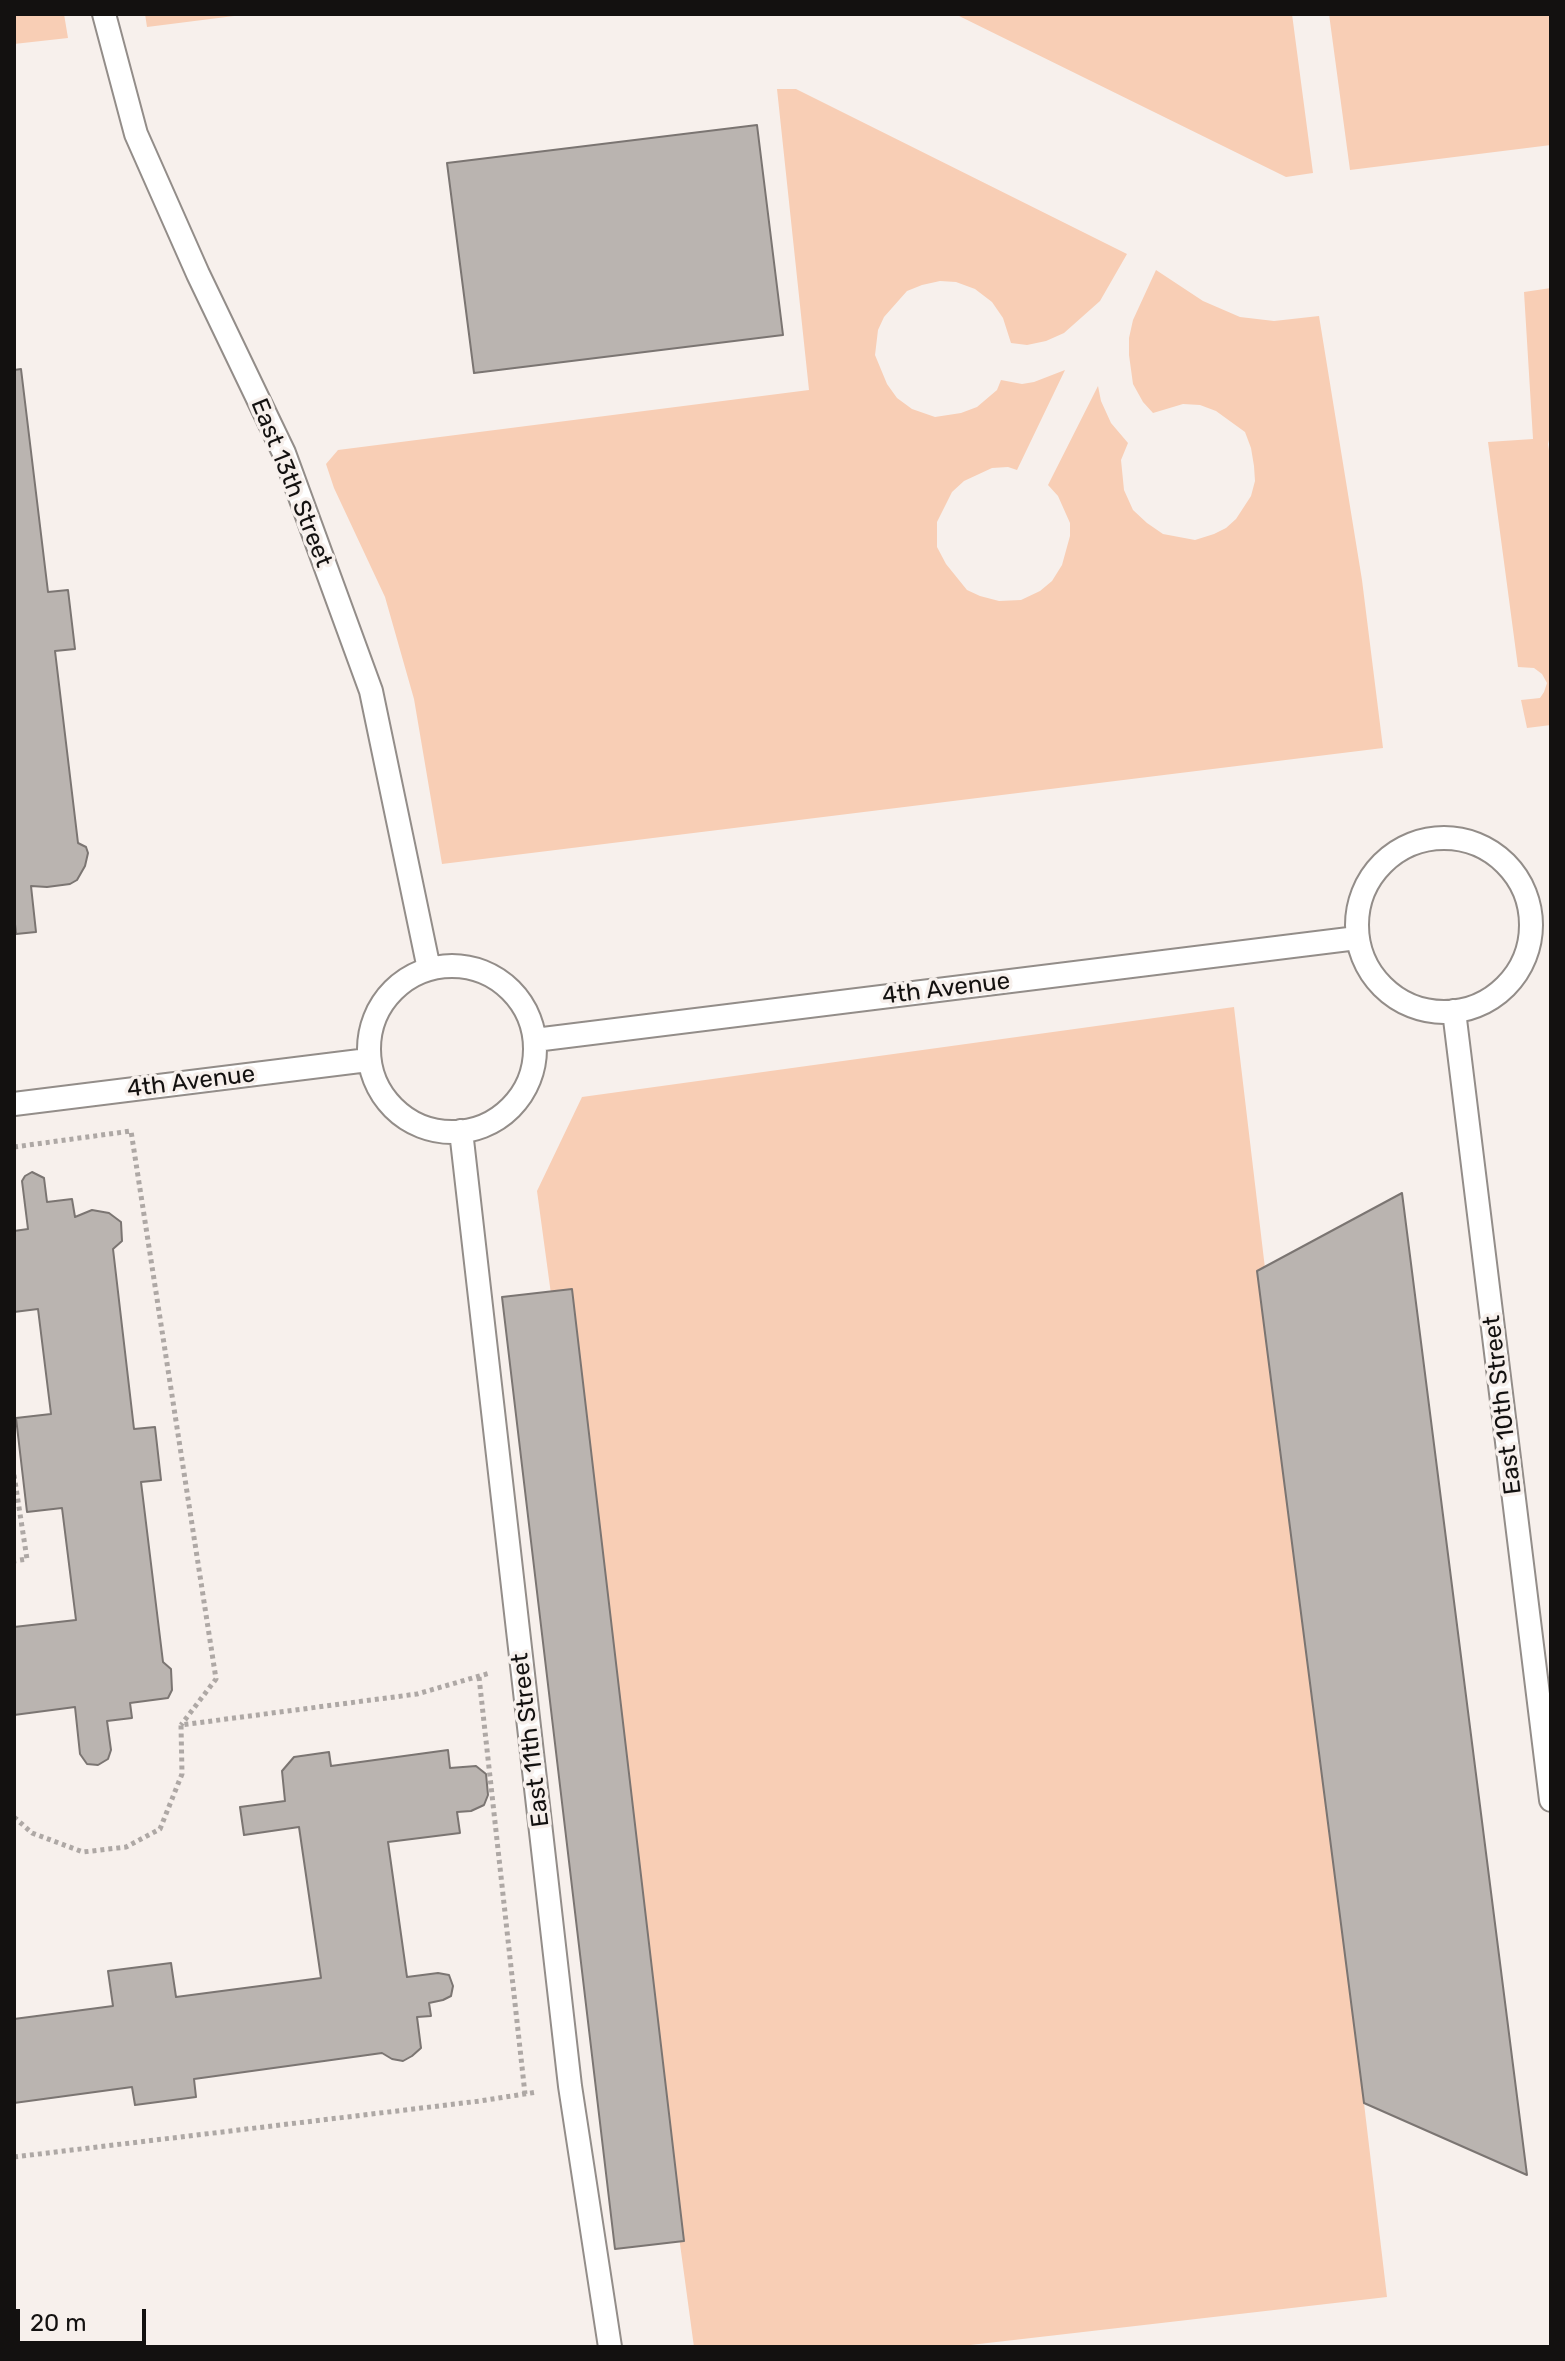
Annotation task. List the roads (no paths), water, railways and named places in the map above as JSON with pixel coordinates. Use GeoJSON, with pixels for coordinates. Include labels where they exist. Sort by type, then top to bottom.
{"type":"FeatureCollection","features":[{"type":"Feature","properties":{"kind":"lane","name":"East 13th Street"},"geometry":{"type":"LineString","coordinates":[[104,14],[136,134],[198,274],[284,453],[371,691],[429,969]]}},
{"type":"Feature","properties":{"kind":"lane"},"geometry":{"type":"LineString","coordinates":[[1433,839],[1469,841],[1492,852],[1511,868],[1541,915],[1523,962],[1510,983],[1491,999],[1468,1009],[1454,1011],[1419,1009],[1396,998],[1377,982],[1364,961],[1357,938],[1358,911],[1365,888],[1378,867],[1397,851],[1433,839]]}},
{"type":"Feature","properties":{"kind":"lane","name":"4th Avenue"},"geometry":{"type":"LineString","coordinates":[[535,1040],[1357,938]]}},
{"type":"Feature","properties":{"kind":"lane"},"geometry":{"type":"LineString","coordinates":[[452,965],[476,969],[498,979],[515,995],[528,1015],[535,1040],[534,1062],[528,1084],[515,1105],[497,1120],[475,1130],[451,1133],[427,1129],[406,1119],[388,1103],[375,1083],[368,1060],[369,1036],[376,1013],[389,994],[407,978],[429,969],[452,965]]}},
{"type":"Feature","properties":{"kind":"lane","name":"East 10th Street"},"geometry":{"type":"LineString","coordinates":[[1454,1011],[1551,1800]]}},
{"type":"Feature","properties":{"kind":"lane","name":"4th Avenue"},"geometry":{"type":"LineString","coordinates":[[14,1104],[368,1060]]}},
{"type":"Feature","properties":{"kind":"lane","name":"East 11th Street"},"geometry":{"type":"LineString","coordinates":[[461,1131],[570,2086],[610,2347]]}}]}
